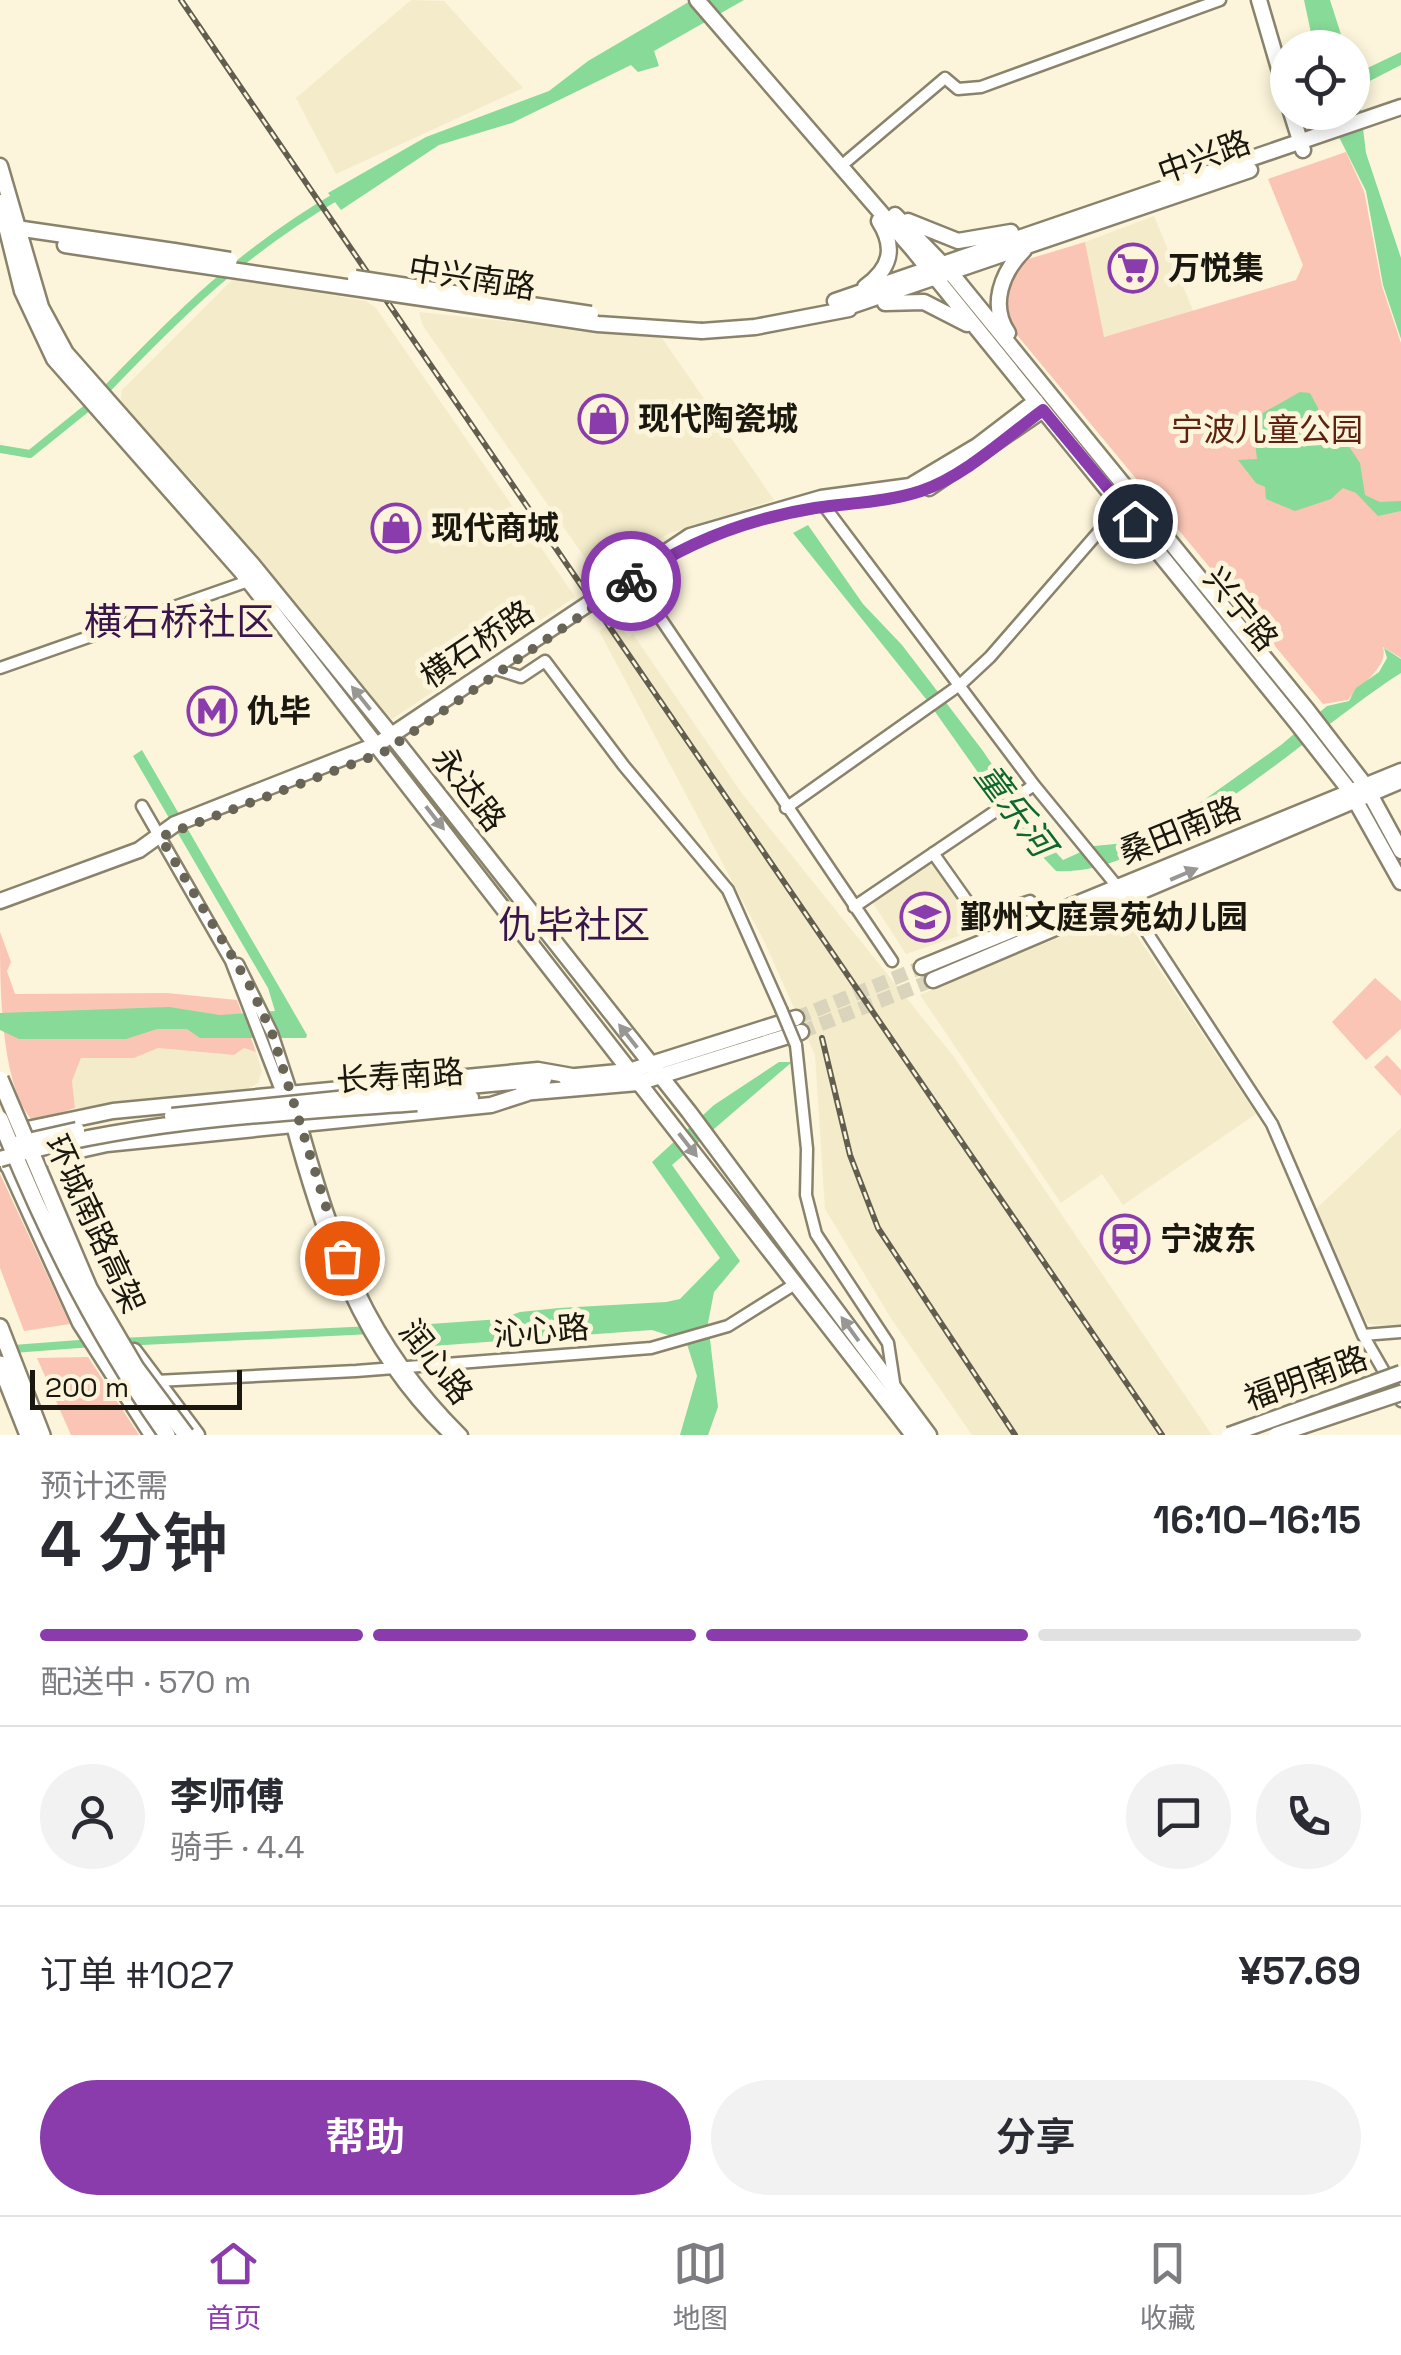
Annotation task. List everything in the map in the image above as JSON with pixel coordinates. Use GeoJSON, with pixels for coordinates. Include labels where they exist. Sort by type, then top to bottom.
{"type":"FeatureCollection","features":[{"type":"Feature","properties":{"kind":"highway","name":"环城南路高架"},"geometry":{"type":"LineString","coordinates":[[0,1079],[89,1288],[136,1368],[191,1435]]}},
{"type":"Feature","properties":{"kind":"highway","name":"环城南路高架"},"geometry":{"type":"LineString","coordinates":[[0,1119],[25,1181],[89,1310],[165,1435]]}},
{"type":"Feature","properties":{"kind":"highway"},"geometry":{"type":"LineString","coordinates":[[2,1332],[6,1362],[28,1435]]}},
{"type":"Feature","properties":{"kind":"highway"},"geometry":{"type":"LineString","coordinates":[[6,1362],[42,1435]]}},
{"type":"Feature","properties":{"kind":"main road","name":"兴宁路"},"geometry":{"type":"LineString","coordinates":[[697,0],[885,204],[1122,505],[1302,716]]}},
{"type":"Feature","properties":{"kind":"main road","name":"兴宁路"},"geometry":{"type":"LineString","coordinates":[[707,0],[868,198],[939,271]]}},
{"type":"Feature","properties":{"kind":"main road"},"geometry":{"type":"LineString","coordinates":[[1259,0],[1270,38]]}},
{"type":"Feature","properties":{"kind":"main road","name":"中兴路"},"geometry":{"type":"LineString","coordinates":[[939,271],[1024,249],[1396,112]]}},
{"type":"Feature","properties":{"kind":"main road"},"geometry":{"type":"LineString","coordinates":[[1297,130],[1302,146]]}},
{"type":"Feature","properties":{"kind":"main road","name":"中兴路"},"geometry":{"type":"LineString","coordinates":[[835,306],[1041,231],[1302,146]]}},
{"type":"Feature","properties":{"kind":"main road","name":"永达路"},"geometry":{"type":"LineString","coordinates":[[0,166],[9,232]]}},
{"type":"Feature","properties":{"kind":"main road","name":"兴宁路"},"geometry":{"type":"LineString","coordinates":[[868,198],[890,240],[889,260]]}},
{"type":"Feature","properties":{"kind":"main road","name":"永达路"},"geometry":{"type":"LineString","coordinates":[[0,202],[34,323],[84,386],[394,739],[689,1112],[929,1435]]}},
{"type":"Feature","properties":{"kind":"main road","name":"兴宁路"},"geometry":{"type":"LineString","coordinates":[[885,204],[918,227],[958,241]]}},
{"type":"Feature","properties":{"kind":"main road","name":"中兴路"},"geometry":{"type":"LineString","coordinates":[[958,241],[1028,228],[1041,231]]}},
{"type":"Feature","properties":{"kind":"main road","name":"中兴南路"},"geometry":{"type":"LineString","coordinates":[[9,232],[598,324],[756,326],[835,306],[911,300],[936,306],[967,323],[1037,396]]}},
{"type":"Feature","properties":{"kind":"main road"},"geometry":{"type":"LineString","coordinates":[[1024,249],[1011,263],[1000,288],[1004,328],[1037,396]]}},
{"type":"Feature","properties":{"kind":"main road","name":"中兴南路"},"geometry":{"type":"LineString","coordinates":[[835,306],[876,278],[889,260]]}},
{"type":"Feature","properties":{"kind":"main road","name":"兴宁路"},"geometry":{"type":"LineString","coordinates":[[1037,396],[1321,740],[1368,789],[1401,851]]}},
{"type":"Feature","properties":{"kind":"main road","name":"横石桥路"},"geometry":{"type":"LineString","coordinates":[[394,739],[680,549],[716,534],[824,507],[930,487],[1037,396]]}},
{"type":"Feature","properties":{"kind":"main road","name":"横石桥路"},"geometry":{"type":"LineString","coordinates":[[0,901],[139,850],[160,837],[381,748],[680,541],[708,528],[821,498],[910,486],[977,446],[1037,396]]}},
{"type":"Feature","properties":{"kind":"main road","name":"永达路"},"geometry":{"type":"LineString","coordinates":[[255,578],[381,748],[913,1435]]}},
{"type":"Feature","properties":{"kind":"main road","name":"兴宁路"},"geometry":{"type":"LineString","coordinates":[[1321,740],[1401,882]]}},
{"type":"Feature","properties":{"kind":"main road"},"geometry":{"type":"LineString","coordinates":[[1352,796],[1401,771]]}},
{"type":"Feature","properties":{"kind":"main road"},"geometry":{"type":"LineString","coordinates":[[1368,789],[1401,781]]}},
{"type":"Feature","properties":{"kind":"main road","name":"桑田南路"},"geometry":{"type":"LineString","coordinates":[[922,967],[1111,880],[1352,796]]}},
{"type":"Feature","properties":{"kind":"main road","name":"桑田南路"},"geometry":{"type":"LineString","coordinates":[[932,980],[1125,900],[1352,796]]}},
{"type":"Feature","properties":{"kind":"main road","name":"长寿南路"},"geometry":{"type":"LineString","coordinates":[[0,1148],[43,1136],[144,1120],[416,1097],[528,1093],[634,1077],[798,1032]]}},
{"type":"Feature","properties":{"kind":"main road"},"geometry":{"type":"LineString","coordinates":[[0,1136],[114,1111],[283,1093],[538,1070],[572,1076]]}},
{"type":"Feature","properties":{"kind":"main road","name":"长寿南路"},"geometry":{"type":"LineString","coordinates":[[4,1162],[62,1142],[147,1128],[572,1076],[634,1077]]}},
{"type":"Feature","properties":{"kind":"main road"},"geometry":{"type":"LineString","coordinates":[[4,1162],[107,1144],[491,1105],[528,1093]]}},
{"type":"Feature","properties":{"kind":"main road"},"geometry":{"type":"LineString","coordinates":[[0,1094],[63,1234],[138,1359],[191,1435]]}},
{"type":"Feature","properties":{"kind":"main road"},"geometry":{"type":"LineString","coordinates":[[0,1148],[98,1357],[152,1435]]}},
{"type":"Feature","properties":{"kind":"main road","name":"福明南路"},"geometry":{"type":"LineString","coordinates":[[1229,1435],[1401,1373]]}},
{"type":"Feature","properties":{"kind":"main road","name":"福明南路"},"geometry":{"type":"LineString","coordinates":[[1276,1435],[1401,1393]]}},
{"type":"Feature","properties":{"kind":"street"},"geometry":{"type":"LineString","coordinates":[[847,162],[945,78],[958,89],[981,87],[1220,0]]}},
{"type":"Feature","properties":{"kind":"street"},"geometry":{"type":"LineString","coordinates":[[786,808],[961,684],[1122,505]]}},
{"type":"Feature","properties":{"kind":"street"},"geometry":{"type":"LineString","coordinates":[[824,507],[1034,785],[1111,880],[1272,1124],[1363,1335],[1401,1401]]}},
{"type":"Feature","properties":{"kind":"street"},"geometry":{"type":"LineString","coordinates":[[0,668],[255,578]]}},
{"type":"Feature","properties":{"kind":"street"},"geometry":{"type":"LineString","coordinates":[[642,590],[892,961]]}},
{"type":"Feature","properties":{"kind":"street"},"geometry":{"type":"LineString","coordinates":[[499,670],[520,677],[544,661],[728,890],[781,1009],[798,1032],[807,1149],[806,1195],[816,1234],[888,1344],[895,1390]]}},
{"type":"Feature","properties":{"kind":"street"},"geometry":{"type":"LineString","coordinates":[[854,907],[1034,785]]}},
{"type":"Feature","properties":{"kind":"street","name":"润心路"},"geometry":{"type":"LineString","coordinates":[[142,806],[250,986],[272,1033],[332,1234],[351,1281],[399,1368],[462,1435]]}},
{"type":"Feature","properties":{"kind":"street"},"geometry":{"type":"LineString","coordinates":[[934,853],[979,918],[1030,900]]}},
{"type":"Feature","properties":{"kind":"street","name":"润心路"},"geometry":{"type":"LineString","coordinates":[[215,931],[283,1093],[315,1212],[342,1282],[399,1368],[450,1435]]}},
{"type":"Feature","properties":{"kind":"street","name":"沁心路"},"geometry":{"type":"LineString","coordinates":[[156,1381],[399,1368],[651,1348],[728,1326],[796,1284]]}},
{"type":"Feature","properties":{"kind":"street"},"geometry":{"type":"LineString","coordinates":[[1363,1335],[1401,1332]]}},
{"type":"Feature","properties":{"kind":"shaded area"},"geometry":{"type":"Polygon","coordinates":[[[411,0],[444,1],[523,88],[336,174],[296,98],[411,0]]]}},
{"type":"Feature","properties":{"kind":"shaded area"},"geometry":{"type":"Polygon","coordinates":[[[1154,216],[1194,313],[1103,337],[1085,242],[1154,216]]]}},
{"type":"Feature","properties":{"kind":"shaded area"},"geometry":{"type":"Polygon","coordinates":[[[233,279],[366,301],[376,308],[575,597],[392,719],[381,714],[193,481],[120,404],[122,390],[233,279]]]}},
{"type":"Feature","properties":{"kind":"shaded area","name":"现代陶瓷城"},"geometry":{"type":"Polygon","coordinates":[[[419,312],[662,338],[774,500],[668,534],[599,578],[423,326],[419,312]]]}},
{"type":"Feature","properties":{"kind":"shaded area"},"geometry":{"type":"Polygon","coordinates":[[[615,619],[628,637],[633,634],[743,795],[954,1057],[1212,1435],[972,1435],[892,1320],[825,1209],[815,1055],[765,943],[599,631],[615,619]]]}},
{"type":"Feature","properties":{"kind":"shaded area","name":"鄞州文庭景苑幼儿园"},"geometry":{"type":"Polygon","coordinates":[[[931,860],[979,929],[906,954],[871,900],[931,860]]]}},
{"type":"Feature","properties":{"kind":"shaded area"},"geometry":{"type":"Polygon","coordinates":[[[1121,912],[1256,1114],[1123,1205],[1102,1174],[1061,1203],[920,995],[1121,912]]]}},
{"type":"Feature","properties":{"kind":"shaded area"},"geometry":{"type":"Polygon","coordinates":[[[158,1048],[234,1055],[244,1048],[256,1052],[262,1071],[258,1083],[242,1092],[75,1108],[72,1081],[81,1058],[134,1058],[158,1048]]]}},
{"type":"Feature","properties":{"kind":"shaded area"},"geometry":{"type":"Polygon","coordinates":[[[1401,1128],[1401,1325],[1377,1325],[1367,1323],[1316,1209],[1401,1128]]]}},
{"type":"Feature","properties":{"kind":"green space","name":"宁波儿童公园"},"geometry":{"type":"Polygon","coordinates":[[[1346,152],[1364,191],[1382,286],[1401,343],[1401,658],[1383,647],[1378,668],[1348,700],[1323,704],[1007,323],[990,290],[1002,267],[1085,242],[1104,337],[1296,280],[1303,265],[1268,179],[1346,152]]]}},
{"type":"Feature","properties":{"kind":"green space"},"geometry":{"type":"Polygon","coordinates":[[[0,932],[11,962],[7,971],[15,994],[167,993],[237,1000],[256,1052],[244,1048],[234,1055],[158,1048],[134,1058],[81,1058],[72,1081],[75,1108],[33,1121],[22,1105],[8,1060],[0,932]]]}},
{"type":"Feature","properties":{"kind":"green space"},"geometry":{"type":"Polygon","coordinates":[[[1375,978],[1401,1001],[1401,1029],[1366,1060],[1332,1022],[1375,978]]]}},
{"type":"Feature","properties":{"kind":"green space"},"geometry":{"type":"Polygon","coordinates":[[[1387,1055],[1401,1070],[1401,1096],[1374,1067],[1387,1055]]]}},
{"type":"Feature","properties":{"kind":"green space"},"geometry":{"type":"Polygon","coordinates":[[[0,1174],[70,1324],[24,1331],[0,1268],[0,1174]]]}},
{"type":"Feature","properties":{"kind":"green space"},"geometry":{"type":"Polygon","coordinates":[[[88,1357],[139,1435],[71,1435],[37,1358],[88,1357]]]}},
{"type":"Feature","properties":{"kind":"water"},"geometry":{"type":"Polygon","coordinates":[[[692,0],[744,0],[654,51],[659,66],[638,72],[631,65],[512,123],[439,145],[341,210],[328,193],[426,137],[549,91],[588,61],[692,0]]]}},
{"type":"Feature","properties":{"kind":"water"},"geometry":{"type":"Polygon","coordinates":[[[1304,0],[1330,0],[1340,30],[1310,30],[1304,0]]]}},
{"type":"Feature","properties":{"kind":"water"},"geometry":{"type":"Polygon","coordinates":[[[1401,52],[1401,65],[1370,81],[1370,67],[1401,52]]]}},
{"type":"Feature","properties":{"kind":"water"},"geometry":{"type":"Polygon","coordinates":[[[1336,130],[1363,130],[1366,153],[1401,258],[1401,339],[1383,285],[1366,191],[1336,130]]]}},
{"type":"Feature","properties":{"kind":"water"},"geometry":{"type":"Polygon","coordinates":[[[1300,392],[1310,393],[1318,408],[1316,432],[1328,442],[1346,442],[1360,463],[1365,495],[1380,502],[1401,501],[1401,511],[1378,516],[1356,493],[1343,488],[1331,499],[1295,511],[1266,499],[1265,487],[1256,483],[1238,460],[1257,459],[1252,419],[1300,392]]]}},
{"type":"Feature","properties":{"kind":"water","name":"童乐河"},"geometry":{"type":"Polygon","coordinates":[[[808,525],[863,604],[902,645],[983,751],[1038,833],[1063,860],[1094,846],[1136,842],[1173,822],[1281,745],[1327,706],[1349,701],[1356,688],[1379,672],[1387,658],[1384,648],[1401,659],[1401,673],[1187,826],[1141,851],[1096,867],[1056,871],[1023,836],[926,699],[793,533],[808,525]]]}},
{"type":"Feature","properties":{"kind":"water"},"geometry":{"type":"Polygon","coordinates":[[[142,750],[306,1038],[200,1038],[187,1029],[157,1029],[126,1039],[19,1039],[0,1030],[0,1013],[169,1007],[220,1015],[275,1011],[268,988],[133,756],[142,750]]]}},
{"type":"Feature","properties":{"kind":"water"},"geometry":{"type":"Polygon","coordinates":[[[779,1062],[792,1062],[672,1165],[740,1261],[714,1292],[708,1323],[718,1407],[708,1435],[680,1435],[697,1376],[686,1341],[652,1330],[433,1346],[430,1324],[500,1319],[520,1312],[559,1308],[680,1299],[720,1258],[652,1162],[714,1105],[779,1062]]]}},
{"type":"Feature","properties":{"kind":"waterway"},"geometry":{"type":"LineString","coordinates":[[102,394],[213,286],[272,239],[339,195]]}},
{"type":"Feature","properties":{"kind":"waterway"},"geometry":{"type":"LineString","coordinates":[[0,449],[30,454],[92,404]]}},
{"type":"Feature","properties":{"kind":"waterway"},"geometry":{"type":"LineString","coordinates":[[121,1342],[372,1330]]}},
{"type":"Feature","properties":{"kind":"waterway"},"geometry":{"type":"LineString","coordinates":[[0,1350],[92,1343]]}},
{"type":"Feature","properties":{"kind":"tunnel"},"geometry":{"type":"LineString","coordinates":[[796,1018],[922,967]]}},
{"type":"Feature","properties":{"kind":"tunnel"},"geometry":{"type":"LineString","coordinates":[[801,1032],[933,980]]}},
{"type":"Feature","properties":{"kind":"railway"},"geometry":{"type":"LineString","coordinates":[[181,0],[1162,1435]]}},
{"type":"Feature","properties":{"kind":"railway"},"geometry":{"type":"LineString","coordinates":[[822,1038],[850,1155],[878,1228],[1015,1435]]}},
{"type":"Feature","properties":{"kind":"way so far"},"geometry":{"type":"LineString","coordinates":[[342,1258],[272,1033],[233,956],[160,837],[384,752],[631,581]]}},
{"type":"Feature","properties":{"kind":"place","name":"万悦集"},"geometry":{"type":"Point","coordinates":[1133,268]}},
{"type":"Feature","properties":{"kind":"place","name":"现代陶瓷城"},"geometry":{"type":"Point","coordinates":[603,419]}},
{"type":"Feature","properties":{"kind":"place","name":"现代商城"},"geometry":{"type":"Point","coordinates":[396,528]}},
{"type":"Feature","properties":{"kind":"place","name":"仇毕"},"geometry":{"type":"Point","coordinates":[212,711]}},
{"type":"Feature","properties":{"kind":"place","name":"鄞州文庭景苑幼儿园"},"geometry":{"type":"Point","coordinates":[925,917]}},
{"type":"Feature","properties":{"kind":"place","name":"宁波东"},"geometry":{"type":"Point","coordinates":[1125,1239]}},
{"type":"Feature","properties":{"kind":"district","name":"横石桥社区"},"geometry":{"type":"Point","coordinates":[179,622]}},
{"type":"Feature","properties":{"kind":"district","name":"仇毕社区"},"geometry":{"type":"Point","coordinates":[574,925]}},
{"type":"Feature","properties":{"kind":"route"},"geometry":{"type":"LineString","coordinates":[[631,581],[663,558],[706,537],[810,509],[930,487],[1043,410],[1135,521]]}}]}
